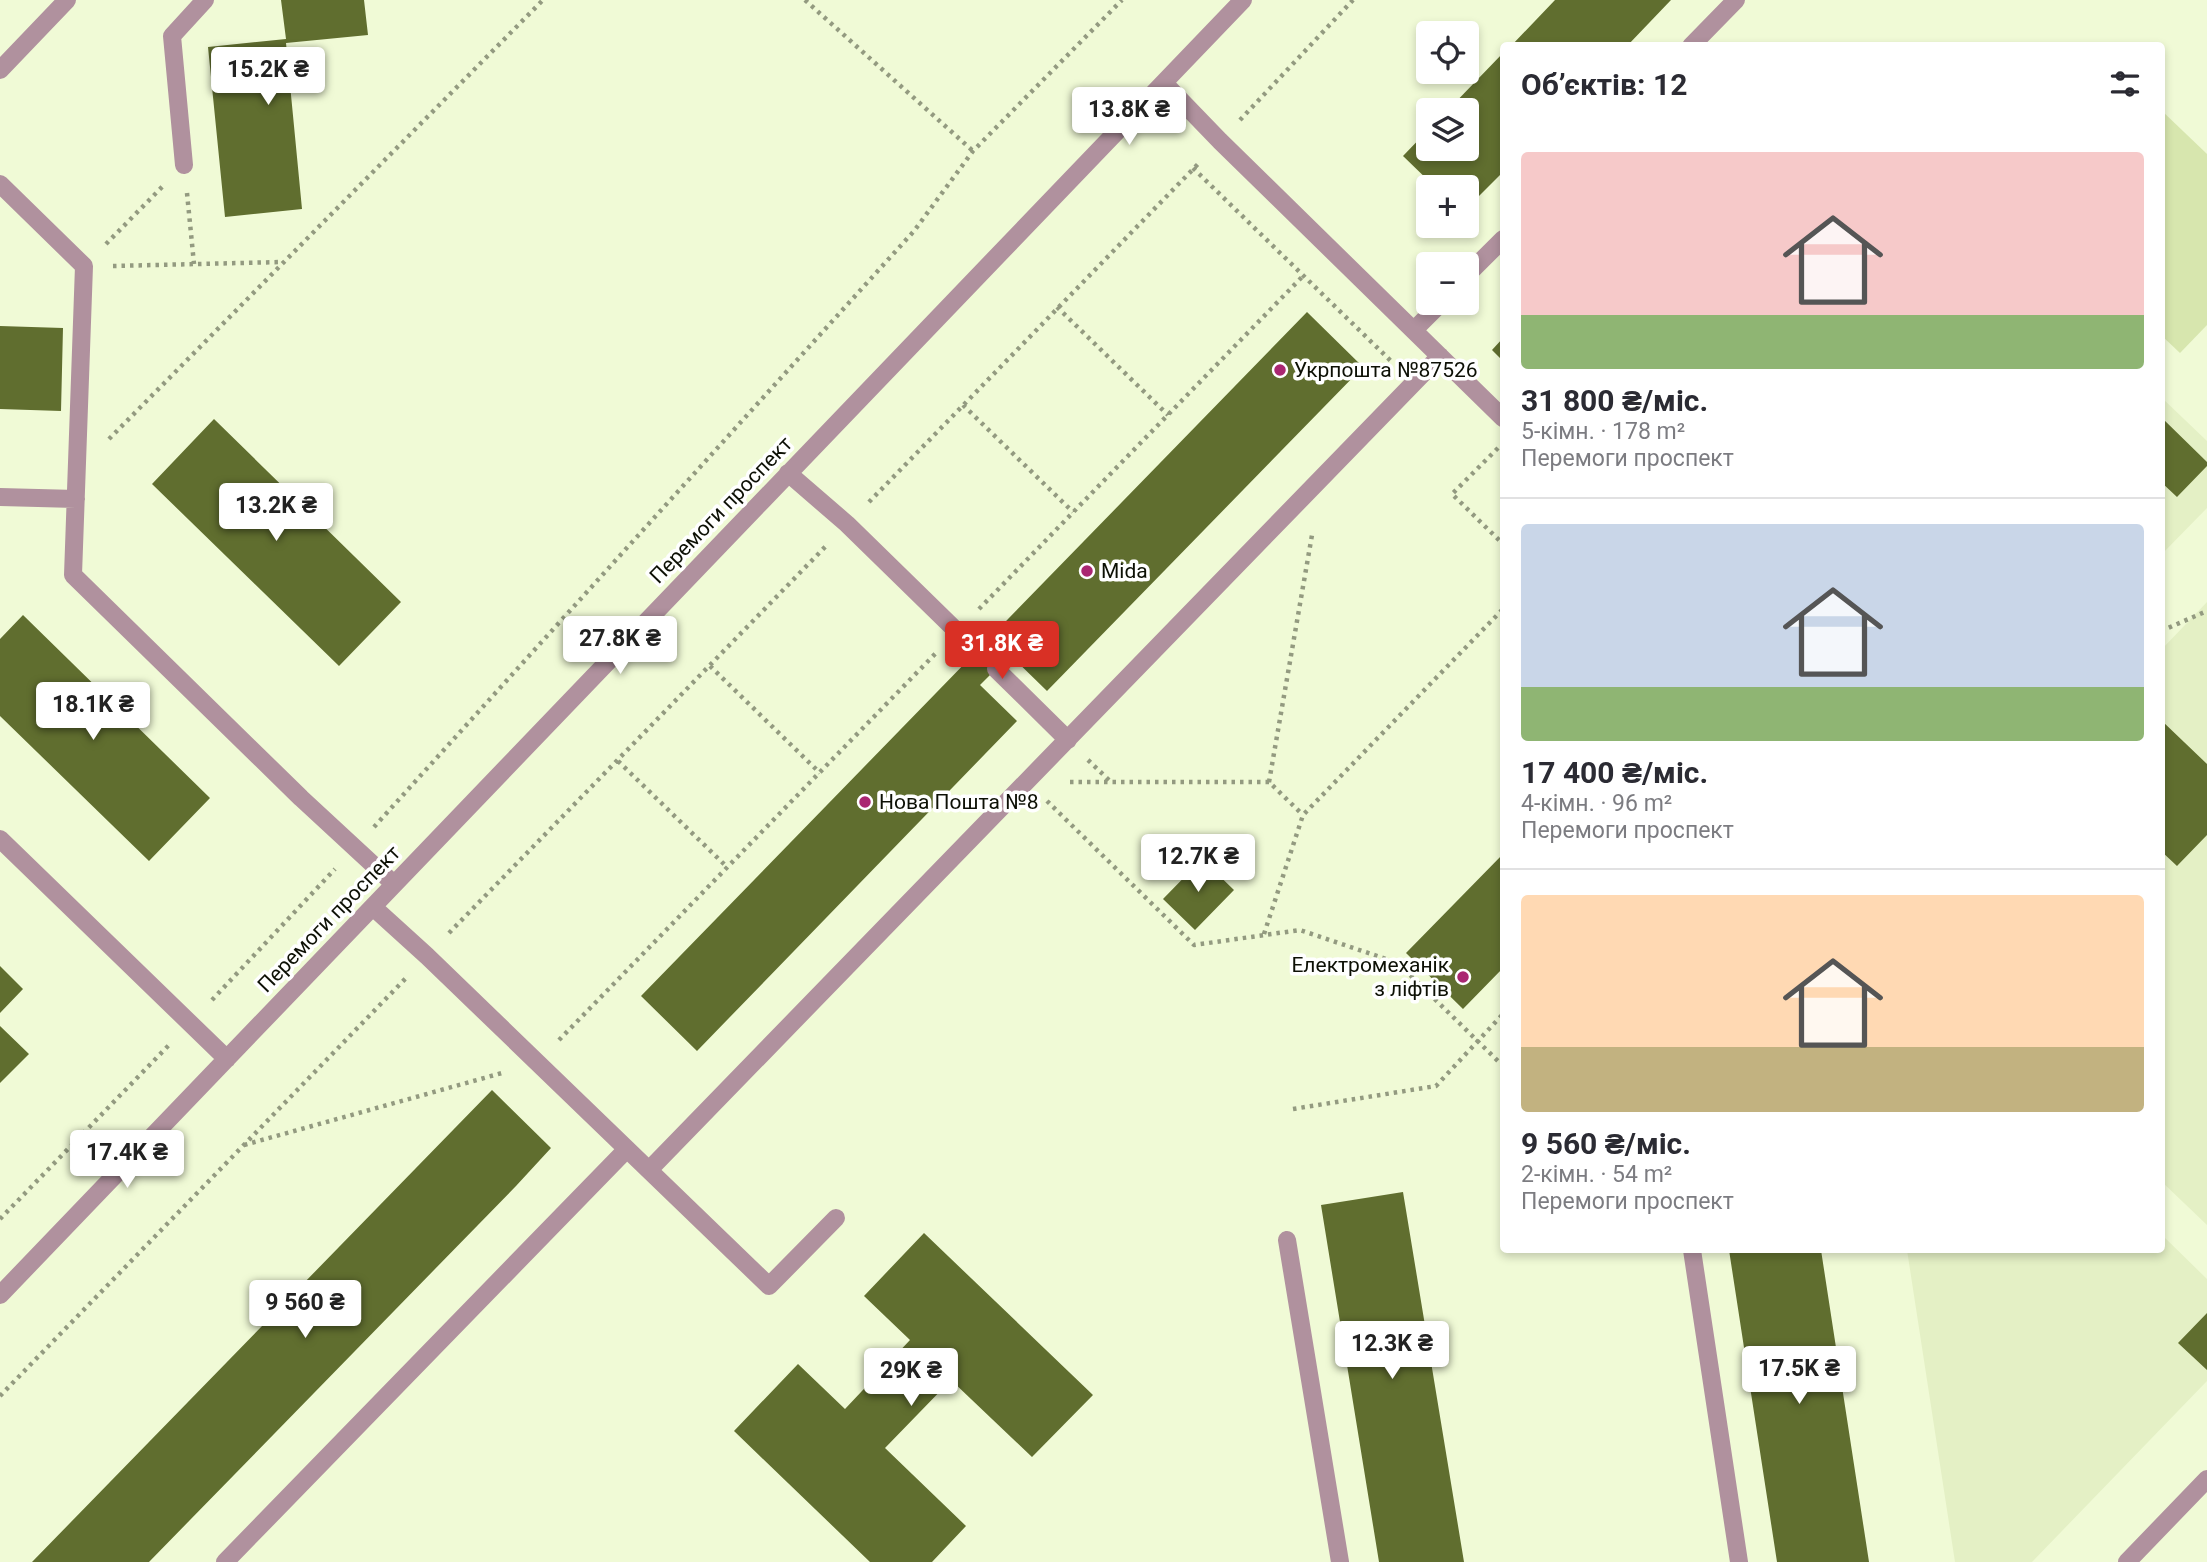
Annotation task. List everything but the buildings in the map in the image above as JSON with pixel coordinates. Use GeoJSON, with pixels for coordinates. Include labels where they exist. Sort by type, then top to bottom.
{"type":"FeatureCollection","features":[{"type":"Feature","properties":{"kind":"street"},"geometry":{"type":"LineString","coordinates":[[0,70],[67,0]]}},
{"type":"Feature","properties":{"kind":"street"},"geometry":{"type":"LineString","coordinates":[[184,165],[172,36],[205,0]]}},
{"type":"Feature","properties":{"kind":"street","name":"Перемоги проспект"},"geometry":{"type":"LineString","coordinates":[[0,1295],[1243,0]]}},
{"type":"Feature","properties":{"kind":"street"},"geometry":{"type":"LineString","coordinates":[[1695,42],[1736,0]]}},
{"type":"Feature","properties":{"kind":"street"},"geometry":{"type":"LineString","coordinates":[[1164,83],[1500,415]]}},
{"type":"Feature","properties":{"kind":"street"},"geometry":{"type":"LineString","coordinates":[[0,184],[84,266],[73,575],[394,884]]}},
{"type":"Feature","properties":{"kind":"street"},"geometry":{"type":"LineString","coordinates":[[1479,263],[1500,242]]}},
{"type":"Feature","properties":{"kind":"street"},"geometry":{"type":"LineString","coordinates":[[1414,330],[1429,315]]}},
{"type":"Feature","properties":{"kind":"street"},"geometry":{"type":"LineString","coordinates":[[649,1170],[1440,356]]}},
{"type":"Feature","properties":{"kind":"street"},"geometry":{"type":"LineString","coordinates":[[788,473],[847,524],[977,651]]}},
{"type":"Feature","properties":{"kind":"street"},"geometry":{"type":"LineString","coordinates":[[0,497],[76,499]]}},
{"type":"Feature","properties":{"kind":"street"},"geometry":{"type":"LineString","coordinates":[[996,669],[1068,740]]}},
{"type":"Feature","properties":{"kind":"street"},"geometry":{"type":"LineString","coordinates":[[0,839],[227,1059]]}},
{"type":"Feature","properties":{"kind":"street"},"geometry":{"type":"LineString","coordinates":[[373,907],[769,1286],[836,1218]]}},
{"type":"Feature","properties":{"kind":"street"},"geometry":{"type":"LineString","coordinates":[[225,1562],[627,1149]]}},
{"type":"Feature","properties":{"kind":"street"},"geometry":{"type":"LineString","coordinates":[[1287,1240],[1340,1562]]}},
{"type":"Feature","properties":{"kind":"street"},"geometry":{"type":"LineString","coordinates":[[1692,1253],[1739,1562]]}},
{"type":"Feature","properties":{"kind":"street"},"geometry":{"type":"LineString","coordinates":[[2127,1562],[2207,1479]]}},
{"type":"Feature","properties":{"kind":"path"},"geometry":{"type":"LineString","coordinates":[[77,471],[543,0]]}},
{"type":"Feature","properties":{"kind":"path"},"geometry":{"type":"LineString","coordinates":[[805,0],[973,151]]}},
{"type":"Feature","properties":{"kind":"path"},"geometry":{"type":"LineString","coordinates":[[356,847],[914,231],[973,151],[1122,0]]}},
{"type":"Feature","properties":{"kind":"path"},"geometry":{"type":"LineString","coordinates":[[1220,141],[1353,0]]}},
{"type":"Feature","properties":{"kind":"path"},"geometry":{"type":"LineString","coordinates":[[184,165],[194,264]]}},
{"type":"Feature","properties":{"kind":"path"},"geometry":{"type":"LineString","coordinates":[[84,266],[184,165]]}},
{"type":"Feature","properties":{"kind":"path"},"geometry":{"type":"LineString","coordinates":[[0,1396],[1193,168],[1414,383]]}},
{"type":"Feature","properties":{"kind":"path"},"geometry":{"type":"LineString","coordinates":[[84,266],[284,262]]}},
{"type":"Feature","properties":{"kind":"path"},"geometry":{"type":"LineString","coordinates":[[243,1146],[537,1063],[1303,276]]}},
{"type":"Feature","properties":{"kind":"path"},"geometry":{"type":"LineString","coordinates":[[1057,307],[1168,415]]}},
{"type":"Feature","properties":{"kind":"path"},"geometry":{"type":"LineString","coordinates":[[963,405],[1073,512]]}},
{"type":"Feature","properties":{"kind":"path"},"geometry":{"type":"LineString","coordinates":[[1500,446],[1452,494],[1500,541]]}},
{"type":"Feature","properties":{"kind":"path"},"geometry":{"type":"LineString","coordinates":[[1269,782],[1313,531]]}},
{"type":"Feature","properties":{"kind":"path"},"geometry":{"type":"LineString","coordinates":[[2165,629],[2207,611]]}},
{"type":"Feature","properties":{"kind":"path"},"geometry":{"type":"LineString","coordinates":[[1264,934],[1303,815],[1500,612]]}},
{"type":"Feature","properties":{"kind":"path"},"geometry":{"type":"LineString","coordinates":[[710,666],[820,773]]}},
{"type":"Feature","properties":{"kind":"path"},"geometry":{"type":"LineString","coordinates":[[618,760],[727,867]]}},
{"type":"Feature","properties":{"kind":"path"},"geometry":{"type":"LineString","coordinates":[[1027,782],[1269,782],[1303,815]]}},
{"type":"Feature","properties":{"kind":"path"},"geometry":{"type":"LineString","coordinates":[[1027,782],[1194,944],[1300,930],[1398,963],[1500,1063]]}},
{"type":"Feature","properties":{"kind":"path"},"geometry":{"type":"LineString","coordinates":[[1293,1110],[1436,1086],[1500,1017]]}},
{"type":"Feature","properties":{"kind":"shaded area"},"geometry":{"type":"Polygon","coordinates":[[[2165,114],[2207,154],[2207,325],[2180,353],[2165,339],[2165,114]]]}},
{"type":"Feature","properties":{"kind":"shaded area"},"geometry":{"type":"Polygon","coordinates":[[[2165,401],[2207,441],[2207,508],[2165,551],[2165,401]]]}},
{"type":"Feature","properties":{"kind":"shaded area"},"geometry":{"type":"Polygon","coordinates":[[[2207,602],[2207,1225],[2165,1185],[2165,646],[2207,602]]]}},
{"type":"Feature","properties":{"kind":"shaded area"},"geometry":{"type":"Polygon","coordinates":[[[2165,1238],[2207,1279],[2207,1381],[2032,1562],[1955,1562],[1907,1253],[2165,1253],[2165,1238]]]}},
{"type":"Feature","properties":{"kind":"place","name":"Укрпошта №87526"},"geometry":{"type":"Point","coordinates":[1280,370]}},
{"type":"Feature","properties":{"kind":"place","name":"Mida"},"geometry":{"type":"Point","coordinates":[1087,571]}},
{"type":"Feature","properties":{"kind":"place","name":"Нова Пошта №8"},"geometry":{"type":"Point","coordinates":[865,802]}},
{"type":"Feature","properties":{"kind":"place","name":"Електромеханік з ліфтів"},"geometry":{"type":"Point","coordinates":[1463,977]}}]}
